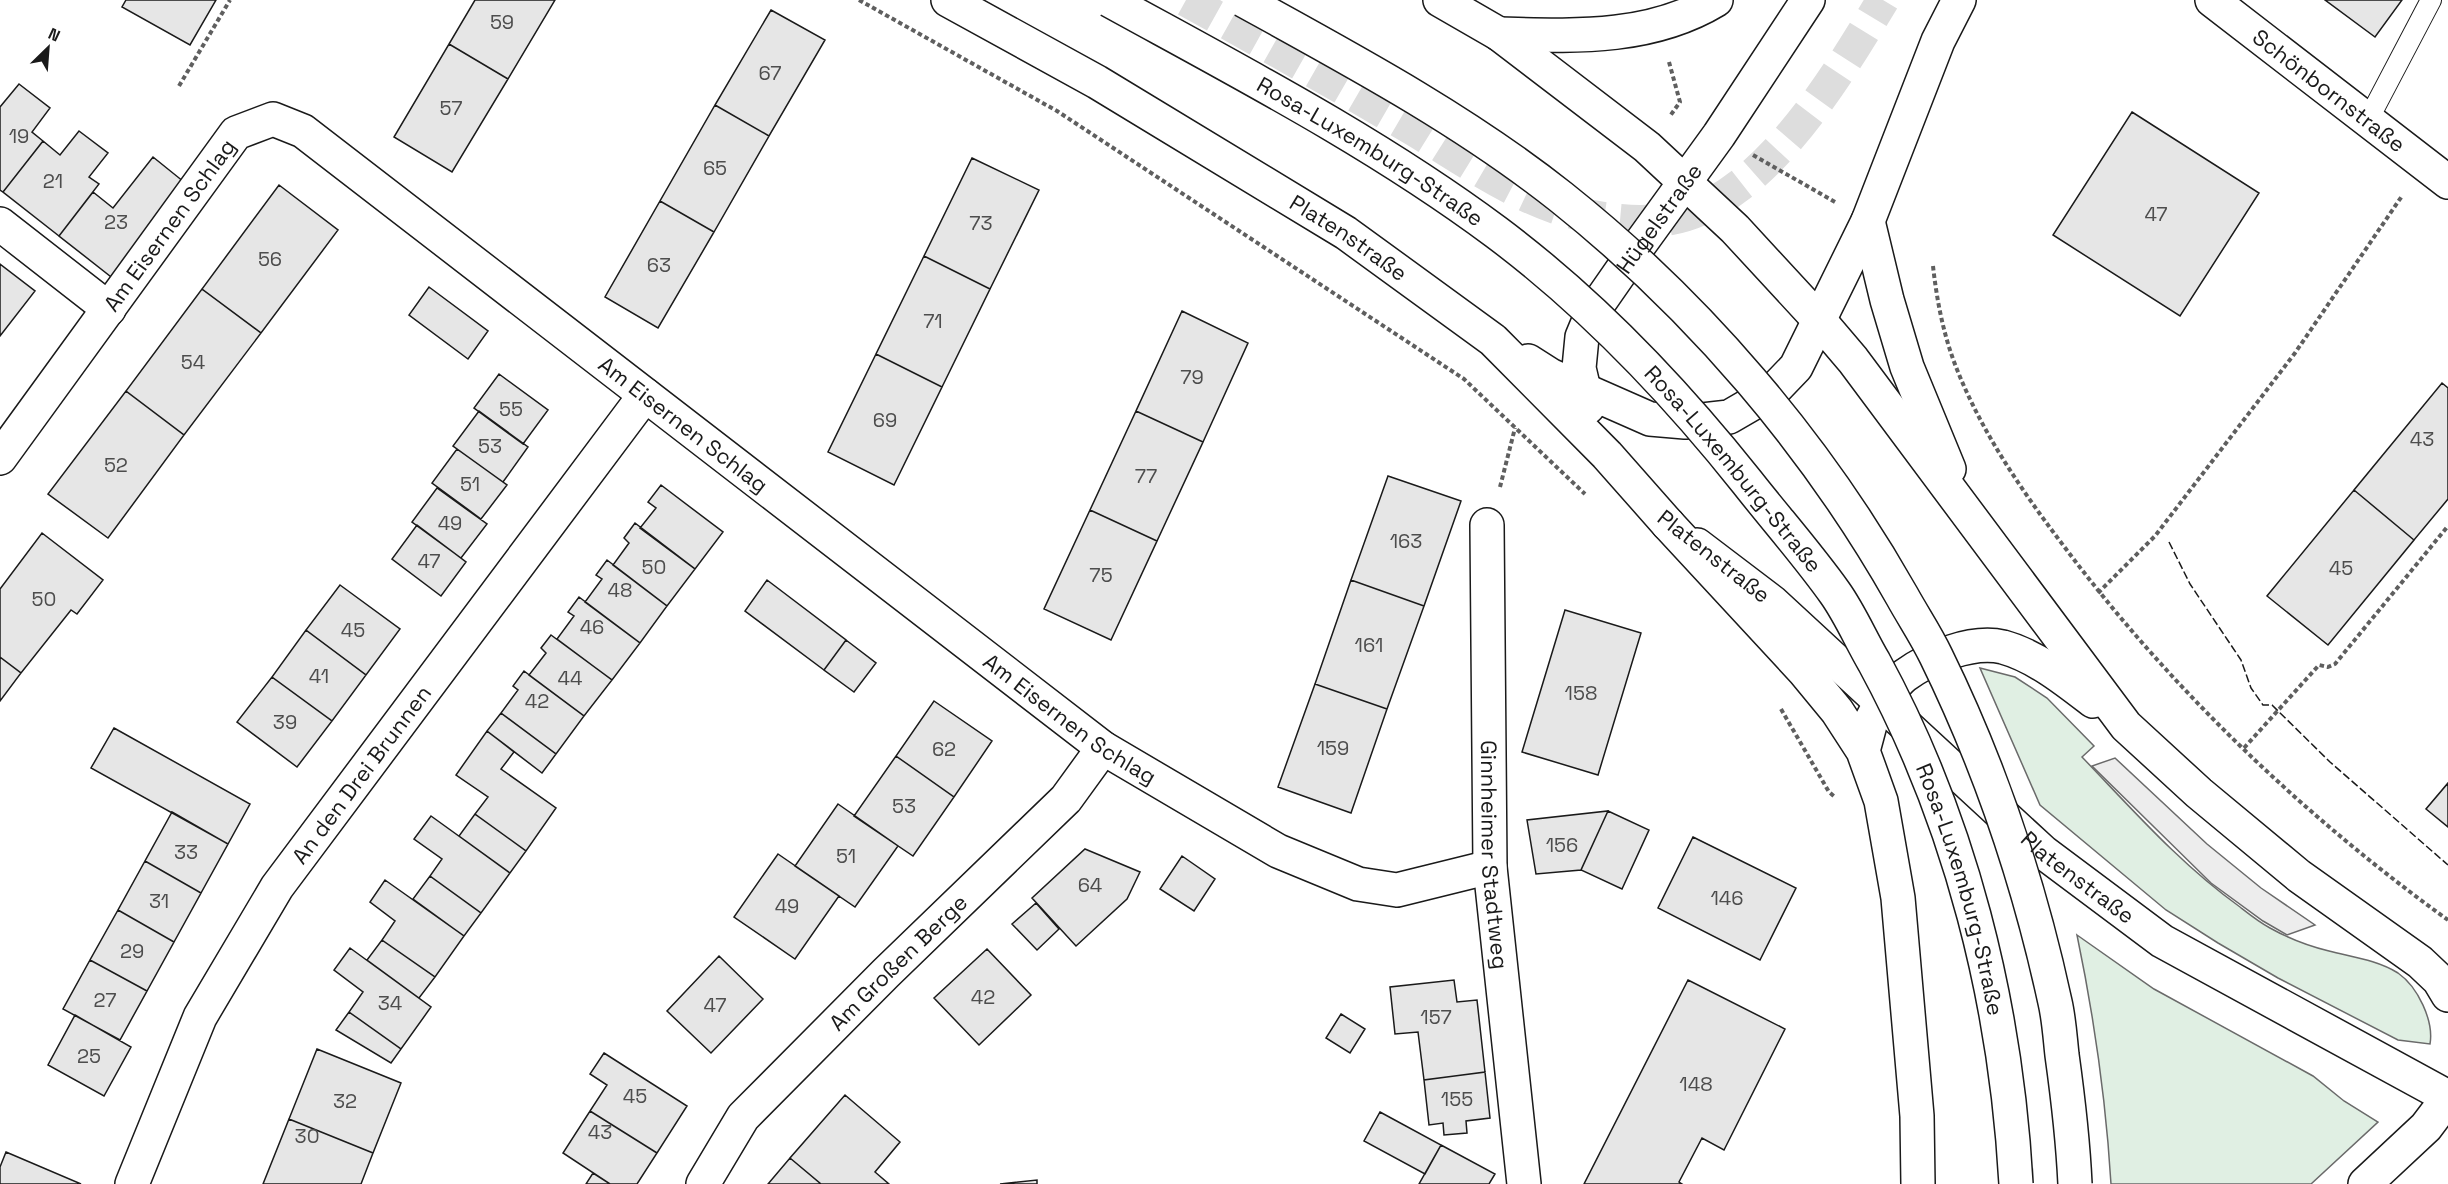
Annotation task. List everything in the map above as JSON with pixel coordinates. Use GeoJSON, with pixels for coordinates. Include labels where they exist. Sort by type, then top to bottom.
{"type":"FeatureCollection","features":[{"type":"Feature","properties":{"kind":"main road","name":"Platenstraße"},"geometry":{"type":"LineString","coordinates":[[948,0],[1097,82],[1346,233],[1493,340],[1607,455],[1668,524],[1730,568],[1772,602],[2043,852],[2162,941],[2448,1097]]}},
{"type":"Feature","properties":{"kind":"main road","name":"Rosa-Luxemburg-Straße"},"geometry":{"type":"LineString","coordinates":[[1110,0],[1371,149],[1448,197],[1543,268],[1637,355],[1701,424],[1837,595],[1897,705],[1943,815],[1977,924],[1998,1026],[2013,1133],[2016,1184]]}},
{"type":"Feature","properties":{"kind":"main road"},"geometry":{"type":"LineString","coordinates":[[1243,0],[1387,81],[1481,140],[1559,196],[1663,287],[1758,389],[1824,474],[1879,556],[1935,653],[1996,796],[2028,895],[2056,1005],[2072,1130],[2075,1184]]}},
{"type":"Feature","properties":{"kind":"main road"},"geometry":{"type":"LineString","coordinates":[[1440,0],[1499,34],[1647,147],[1735,229],[1820,320],[1853,360],[2126,726]]}},
{"type":"Feature","properties":{"kind":"main road"},"geometry":{"type":"LineString","coordinates":[[1499,34],[1579,36],[1660,26],[1700,10],[1716,0]]}},
{"type":"Feature","properties":{"kind":"main road","name":"Hügelstraße"},"geometry":{"type":"LineString","coordinates":[[1607,455],[1593,428],[1579,368],[1582,337],[1592,313],[1687,182],[1808,0]]}},
{"type":"Feature","properties":{"kind":"main road"},"geometry":{"type":"LineString","coordinates":[[1493,340],[1550,375],[1650,419],[1686,422],[1729,417],[1772,392],[1796,367],[1868,221],[1938,41],[1959,0]]}},
{"type":"Feature","properties":{"kind":"main road","name":"Schönbornstraße"},"geometry":{"type":"LineString","coordinates":[[2212,0],[2436,173]]}},
{"type":"Feature","properties":{"kind":"main road","name":"Am Eisernen Schlag"},"geometry":{"type":"LineString","coordinates":[[0,458],[236,133],[273,119],[303,131],[1103,748],[1278,851],[1358,884],[1397,890],[1490,867]]}},
{"type":"Feature","properties":{"kind":"main road"},"geometry":{"type":"LineString","coordinates":[[1868,221],[1887,300],[1908,367],[1967,512]]}},
{"type":"Feature","properties":{"kind":"main road"},"geometry":{"type":"LineString","coordinates":[[0,224],[109,309]]}},
{"type":"Feature","properties":{"kind":"main road","name":"An den Drei Brunnen"},"geometry":{"type":"LineString","coordinates":[[132,1184],[200,1017],[277,887],[645,395]]}},
{"type":"Feature","properties":{"kind":"main road"},"geometry":{"type":"LineString","coordinates":[[1668,524],[1804,671],[1837,711],[1863,751],[1881,801],[1898,898],[1917,1116],[1918,1184]]}},
{"type":"Feature","properties":{"kind":"main road","name":"Ginnheimer Stadtweg"},"geometry":{"type":"LineString","coordinates":[[1487,525],[1490,867],[1524,1184]]}},
{"type":"Feature","properties":{"kind":"main road"},"geometry":{"type":"LineString","coordinates":[[1863,751],[1871,721],[1880,704],[1904,676],[1937,658],[1975,646],[2003,647],[2062,677],[2126,726],[2199,793],[2299,876],[2420,962],[2439,980],[2448,995]]}},
{"type":"Feature","properties":{"kind":"main road","name":"Am Großen Berge"},"geometry":{"type":"LineString","coordinates":[[703,1184],[743,1117],[886,973],[1066,799],[1103,748]]}},
{"type":"Feature","properties":{"kind":"main road"},"geometry":{"type":"LineString","coordinates":[[2365,1184],[2426,1127],[2448,1097]]}},
{"type":"Feature","properties":{"kind":"lane"},"geometry":{"type":"LineString","coordinates":[[2368,120],[2431,0]]}},
{"type":"Feature","properties":{"kind":"path"},"geometry":{"type":"LineString","coordinates":[[179,86],[230,0]]}},
{"type":"Feature","properties":{"kind":"path"},"geometry":{"type":"LineString","coordinates":[[859,0],[1057,111],[1464,379],[1515,428],[1500,487]]}},
{"type":"Feature","properties":{"kind":"path"},"geometry":{"type":"LineString","coordinates":[[1668,118],[1680,102],[1669,60]]}},
{"type":"Feature","properties":{"kind":"path"},"geometry":{"type":"LineString","coordinates":[[1751,153],[1836,203]]}},
{"type":"Feature","properties":{"kind":"path"},"geometry":{"type":"LineString","coordinates":[[2098,593],[2155,536],[2436,173]]}},
{"type":"Feature","properties":{"kind":"path"},"geometry":{"type":"LineString","coordinates":[[1933,266],[1936,300],[1946,336],[1957,370],[1972,403],[2027,498],[2098,593],[2175,681],[2244,748],[2345,840],[2448,920]]}},
{"type":"Feature","properties":{"kind":"path"},"geometry":{"type":"LineString","coordinates":[[2244,748],[2319,665],[2328,667],[2335,664],[2448,526]]}},
{"type":"Feature","properties":{"kind":"green space"},"geometry":{"type":"Polygon","coordinates":[[[1980,668],[2015,677],[2047,698],[2094,746],[2082,757],[2177,855],[2218,891],[2254,918],[2298,941],[2373,962],[2398,973],[2412,987],[2423,1005],[2430,1025],[2430,1044],[2398,1040],[2278,978],[2218,943],[2166,910],[2040,805],[1980,668]]]}},
{"type":"Feature","properties":{"kind":"green space"},"geometry":{"type":"Polygon","coordinates":[[[2077,935],[2154,989],[2313,1076],[2344,1101],[2378,1122],[2311,1184],[2111,1184],[2098,1059],[2077,935]]]}},
{"type":"Feature","properties":{"kind":"shaded area"},"geometry":{"type":"Polygon","coordinates":[[[2115,758],[2207,844],[2261,888],[2315,925],[2287,935],[2263,921],[2211,883],[2092,766],[2115,758]]]}},
{"type":"Feature","properties":{"kind":"building"},"geometry":{"type":"Polygon","coordinates":[[[126,0],[216,0],[190,45],[122,7],[126,0]]]}},
{"type":"Feature","properties":{"kind":"building"},"geometry":{"type":"Polygon","coordinates":[[[475,0],[555,0],[508,79],[449,44],[475,0]]]}},
{"type":"Feature","properties":{"kind":"building"},"geometry":{"type":"Polygon","coordinates":[[[2325,0],[2402,0],[2375,37],[2325,0]]]}},
{"type":"Feature","properties":{"kind":"building"},"geometry":{"type":"Polygon","coordinates":[[[771,10],[825,40],[769,136],[715,105],[771,10]]]}},
{"type":"Feature","properties":{"kind":"building"},"geometry":{"type":"Polygon","coordinates":[[[449,44],[508,79],[452,172],[394,137],[449,44]]]}},
{"type":"Feature","properties":{"kind":"building"},"geometry":{"type":"Polygon","coordinates":[[[19,84],[50,108],[32,132],[43,141],[3,192],[0,190],[0,107],[19,84]]]}},
{"type":"Feature","properties":{"kind":"building"},"geometry":{"type":"Polygon","coordinates":[[[715,105],[769,136],[714,232],[660,201],[715,105]]]}},
{"type":"Feature","properties":{"kind":"building"},"geometry":{"type":"Polygon","coordinates":[[[2132,112],[2259,193],[2180,316],[2053,235],[2132,112]]]}},
{"type":"Feature","properties":{"kind":"building"},"geometry":{"type":"Polygon","coordinates":[[[79,131],[108,153],[89,177],[99,184],[59,236],[3,192],[43,141],[60,155],[79,131]]]}},
{"type":"Feature","properties":{"kind":"building"},"geometry":{"type":"Polygon","coordinates":[[[153,157],[189,186],[115,280],[59,236],[93,192],[113,208],[153,157]]]}},
{"type":"Feature","properties":{"kind":"building"},"geometry":{"type":"Polygon","coordinates":[[[972,158],[1039,190],[990,289],[924,256],[972,158]]]}},
{"type":"Feature","properties":{"kind":"building"},"geometry":{"type":"Polygon","coordinates":[[[279,185],[338,230],[261,333],[202,289],[279,185]]]}},
{"type":"Feature","properties":{"kind":"building"},"geometry":{"type":"Polygon","coordinates":[[[660,201],[714,232],[658,328],[605,297],[660,201]]]}},
{"type":"Feature","properties":{"kind":"building"},"geometry":{"type":"Polygon","coordinates":[[[924,256],[990,289],[942,387],[876,354],[924,256]]]}},
{"type":"Feature","properties":{"kind":"building"},"geometry":{"type":"Polygon","coordinates":[[[0,264],[35,291],[0,336],[0,264]]]}},
{"type":"Feature","properties":{"kind":"building"},"geometry":{"type":"Polygon","coordinates":[[[429,287],[488,331],[468,359],[409,315],[429,287]]]}},
{"type":"Feature","properties":{"kind":"building"},"geometry":{"type":"Polygon","coordinates":[[[202,289],[261,333],[184,435],[126,391],[202,289]]]}},
{"type":"Feature","properties":{"kind":"building"},"geometry":{"type":"Polygon","coordinates":[[[1182,311],[1248,343],[1203,442],[1136,411],[1182,311]]]}},
{"type":"Feature","properties":{"kind":"building"},"geometry":{"type":"Polygon","coordinates":[[[876,354],[942,387],[894,485],[828,452],[876,354]]]}},
{"type":"Feature","properties":{"kind":"building"},"geometry":{"type":"Polygon","coordinates":[[[499,374],[548,410],[523,444],[474,408],[499,374]]]}},
{"type":"Feature","properties":{"kind":"building"},"geometry":{"type":"Polygon","coordinates":[[[2442,383],[2448,388],[2448,499],[2414,540],[2354,490],[2442,383]]]}},
{"type":"Feature","properties":{"kind":"building"},"geometry":{"type":"Polygon","coordinates":[[[126,391],[184,435],[108,538],[48,494],[126,391]]]}},
{"type":"Feature","properties":{"kind":"building"},"geometry":{"type":"Polygon","coordinates":[[[479,411],[528,447],[503,482],[453,446],[479,411]]]}},
{"type":"Feature","properties":{"kind":"building"},"geometry":{"type":"Polygon","coordinates":[[[1136,411],[1203,442],[1157,541],[1090,510],[1136,411]]]}},
{"type":"Feature","properties":{"kind":"building"},"geometry":{"type":"Polygon","coordinates":[[[457,449],[507,485],[481,519],[432,483],[457,449]]]}},
{"type":"Feature","properties":{"kind":"building"},"geometry":{"type":"Polygon","coordinates":[[[1388,476],[1461,501],[1424,606],[1351,580],[1388,476]]]}},
{"type":"Feature","properties":{"kind":"building"},"geometry":{"type":"Polygon","coordinates":[[[661,485],[723,532],[695,569],[640,528],[656,508],[648,502],[661,485]]]}},
{"type":"Feature","properties":{"kind":"building"},"geometry":{"type":"Polygon","coordinates":[[[437,488],[487,524],[461,558],[412,522],[437,488]]]}},
{"type":"Feature","properties":{"kind":"building"},"geometry":{"type":"Polygon","coordinates":[[[2354,490],[2414,540],[2328,645],[2267,596],[2354,490]]]}},
{"type":"Feature","properties":{"kind":"building"},"geometry":{"type":"Polygon","coordinates":[[[1090,510],[1157,541],[1111,640],[1044,609],[1090,510]]]}},
{"type":"Feature","properties":{"kind":"building"},"geometry":{"type":"Polygon","coordinates":[[[635,523],[695,569],[667,606],[613,565],[629,543],[624,538],[635,523]]]}},
{"type":"Feature","properties":{"kind":"building"},"geometry":{"type":"Polygon","coordinates":[[[417,525],[466,562],[441,596],[392,559],[417,525]]]}},
{"type":"Feature","properties":{"kind":"building"},"geometry":{"type":"Polygon","coordinates":[[[42,533],[103,580],[77,614],[71,610],[21,673],[0,657],[0,589],[42,533]]]}},
{"type":"Feature","properties":{"kind":"building"},"geometry":{"type":"Polygon","coordinates":[[[607,560],[667,606],[640,643],[585,602],[602,579],[596,575],[607,560]]]}},
{"type":"Feature","properties":{"kind":"building"},"geometry":{"type":"Polygon","coordinates":[[[767,580],[846,640],[824,670],[745,611],[767,580]]]}},
{"type":"Feature","properties":{"kind":"building"},"geometry":{"type":"Polygon","coordinates":[[[1351,580],[1424,606],[1387,709],[1315,684],[1351,580]]]}},
{"type":"Feature","properties":{"kind":"building"},"geometry":{"type":"Polygon","coordinates":[[[340,585],[400,629],[366,675],[306,630],[340,585]]]}},
{"type":"Feature","properties":{"kind":"building"},"geometry":{"type":"Polygon","coordinates":[[[579,597],[640,643],[612,680],[557,639],[574,616],[568,612],[579,597]]]}},
{"type":"Feature","properties":{"kind":"building"},"geometry":{"type":"Polygon","coordinates":[[[1565,610],[1641,633],[1598,775],[1522,752],[1565,610]]]}},
{"type":"Feature","properties":{"kind":"building"},"geometry":{"type":"Polygon","coordinates":[[[306,630],[366,675],[332,721],[272,677],[306,630]]]}},
{"type":"Feature","properties":{"kind":"building"},"geometry":{"type":"Polygon","coordinates":[[[551,635],[612,680],[584,716],[529,675],[546,653],[541,648],[551,635]]]}},
{"type":"Feature","properties":{"kind":"building"},"geometry":{"type":"Polygon","coordinates":[[[846,640],[876,663],[854,692],[824,670],[846,640]]]}},
{"type":"Feature","properties":{"kind":"building"},"geometry":{"type":"Polygon","coordinates":[[[0,657],[21,673],[0,701],[0,657]]]}},
{"type":"Feature","properties":{"kind":"building"},"geometry":{"type":"Polygon","coordinates":[[[524,671],[584,716],[556,754],[501,713],[518,690],[513,686],[524,671]]]}},
{"type":"Feature","properties":{"kind":"building"},"geometry":{"type":"Polygon","coordinates":[[[272,677],[332,721],[297,767],[237,722],[272,677]]]}},
{"type":"Feature","properties":{"kind":"building"},"geometry":{"type":"Polygon","coordinates":[[[1315,684],[1387,709],[1351,813],[1278,787],[1315,684]]]}},
{"type":"Feature","properties":{"kind":"building"},"geometry":{"type":"Polygon","coordinates":[[[934,701],[992,741],[954,797],[896,756],[934,701]]]}},
{"type":"Feature","properties":{"kind":"building"},"geometry":{"type":"Polygon","coordinates":[[[501,713],[556,754],[542,773],[487,731],[501,713]]]}},
{"type":"Feature","properties":{"kind":"building"},"geometry":{"type":"Polygon","coordinates":[[[114,728],[250,804],[228,844],[91,768],[114,728]]]}},
{"type":"Feature","properties":{"kind":"building"},"geometry":{"type":"Polygon","coordinates":[[[487,731],[514,752],[501,769],[556,808],[526,851],[475,814],[488,797],[456,775],[487,731]]]}},
{"type":"Feature","properties":{"kind":"building"},"geometry":{"type":"Polygon","coordinates":[[[896,756],[954,797],[913,856],[854,816],[896,756]]]}},
{"type":"Feature","properties":{"kind":"building"},"geometry":{"type":"Polygon","coordinates":[[[2448,783],[2448,827],[2426,809],[2448,783]]]}},
{"type":"Feature","properties":{"kind":"building"},"geometry":{"type":"Polygon","coordinates":[[[838,804],[898,846],[855,907],[795,866],[838,804]]]}},
{"type":"Feature","properties":{"kind":"building"},"geometry":{"type":"Polygon","coordinates":[[[1608,811],[1581,870],[1536,874],[1527,820],[1608,811]]]}},
{"type":"Feature","properties":{"kind":"building"},"geometry":{"type":"Polygon","coordinates":[[[1608,811],[1649,830],[1622,889],[1581,870],[1608,811]]]}},
{"type":"Feature","properties":{"kind":"building"},"geometry":{"type":"Polygon","coordinates":[[[172,812],[228,844],[201,893],[145,861],[172,812]]]}},
{"type":"Feature","properties":{"kind":"building"},"geometry":{"type":"Polygon","coordinates":[[[475,814],[526,851],[510,873],[459,836],[475,814]]]}},
{"type":"Feature","properties":{"kind":"building"},"geometry":{"type":"Polygon","coordinates":[[[431,816],[510,873],[481,913],[430,876],[442,859],[414,839],[431,816]]]}},
{"type":"Feature","properties":{"kind":"building"},"geometry":{"type":"Polygon","coordinates":[[[1693,837],[1796,888],[1760,960],[1658,908],[1693,837]]]}},
{"type":"Feature","properties":{"kind":"building"},"geometry":{"type":"Polygon","coordinates":[[[1085,849],[1140,872],[1127,899],[1076,946],[1032,898],[1085,849]]]}},
{"type":"Feature","properties":{"kind":"building"},"geometry":{"type":"Polygon","coordinates":[[[778,854],[839,896],[795,959],[734,917],[778,854]]]}},
{"type":"Feature","properties":{"kind":"building"},"geometry":{"type":"Polygon","coordinates":[[[1182,856],[1215,879],[1194,911],[1160,889],[1182,856]]]}},
{"type":"Feature","properties":{"kind":"building"},"geometry":{"type":"Polygon","coordinates":[[[145,861],[201,893],[174,942],[118,910],[145,861]]]}},
{"type":"Feature","properties":{"kind":"building"},"geometry":{"type":"Polygon","coordinates":[[[430,876],[481,913],[464,936],[413,899],[430,876]]]}},
{"type":"Feature","properties":{"kind":"building"},"geometry":{"type":"Polygon","coordinates":[[[385,880],[464,936],[435,977],[382,940],[395,921],[370,902],[385,880]]]}},
{"type":"Feature","properties":{"kind":"building"},"geometry":{"type":"Polygon","coordinates":[[[1036,903],[1059,929],[1037,950],[1012,924],[1036,903]]]}},
{"type":"Feature","properties":{"kind":"building"},"geometry":{"type":"Polygon","coordinates":[[[118,910],[174,942],[147,991],[90,960],[118,910]]]}},
{"type":"Feature","properties":{"kind":"building"},"geometry":{"type":"Polygon","coordinates":[[[382,940],[435,977],[419,998],[367,960],[382,940]]]}},
{"type":"Feature","properties":{"kind":"building"},"geometry":{"type":"Polygon","coordinates":[[[350,948],[431,1007],[401,1049],[349,1012],[363,992],[334,970],[350,948]]]}},
{"type":"Feature","properties":{"kind":"building"},"geometry":{"type":"Polygon","coordinates":[[[987,949],[1031,995],[979,1045],[934,998],[987,949]]]}},
{"type":"Feature","properties":{"kind":"building"},"geometry":{"type":"Polygon","coordinates":[[[719,956],[763,999],[711,1053],[667,1011],[719,956]]]}},
{"type":"Feature","properties":{"kind":"building"},"geometry":{"type":"Polygon","coordinates":[[[90,960],[147,991],[120,1040],[63,1009],[90,960]]]}},
{"type":"Feature","properties":{"kind":"building"},"geometry":{"type":"Polygon","coordinates":[[[1454,980],[1457,1002],[1477,1000],[1485,1072],[1424,1080],[1418,1032],[1395,1034],[1390,987],[1454,980]]]}},
{"type":"Feature","properties":{"kind":"building"},"geometry":{"type":"Polygon","coordinates":[[[1688,980],[1785,1029],[1724,1150],[1702,1138],[1679,1182],[1682,1184],[1584,1184],[1688,980]]]}},
{"type":"Feature","properties":{"kind":"building"},"geometry":{"type":"Polygon","coordinates":[[[349,1012],[401,1049],[391,1063],[336,1030],[349,1012]]]}},
{"type":"Feature","properties":{"kind":"building"},"geometry":{"type":"Polygon","coordinates":[[[1341,1014],[1365,1029],[1350,1053],[1326,1038],[1341,1014]]]}},
{"type":"Feature","properties":{"kind":"building"},"geometry":{"type":"Polygon","coordinates":[[[75,1015],[131,1047],[104,1096],[48,1065],[75,1015]]]}},
{"type":"Feature","properties":{"kind":"building"},"geometry":{"type":"Polygon","coordinates":[[[317,1049],[401,1083],[373,1153],[289,1119],[317,1049]]]}},
{"type":"Feature","properties":{"kind":"building"},"geometry":{"type":"Polygon","coordinates":[[[604,1053],[687,1106],[657,1153],[590,1111],[607,1085],[590,1074],[604,1053]]]}},
{"type":"Feature","properties":{"kind":"building"},"geometry":{"type":"Polygon","coordinates":[[[1485,1072],[1490,1118],[1466,1121],[1467,1133],[1444,1135],[1443,1123],[1429,1125],[1424,1080],[1485,1072]]]}},
{"type":"Feature","properties":{"kind":"building"},"geometry":{"type":"Polygon","coordinates":[[[845,1095],[900,1142],[875,1172],[889,1184],[821,1184],[790,1158],[845,1095]]]}},
{"type":"Feature","properties":{"kind":"building"},"geometry":{"type":"Polygon","coordinates":[[[590,1111],[657,1153],[637,1184],[610,1184],[563,1153],[590,1111]]]}},
{"type":"Feature","properties":{"kind":"building"},"geometry":{"type":"Polygon","coordinates":[[[1380,1112],[1441,1145],[1425,1174],[1364,1141],[1380,1112]]]}},
{"type":"Feature","properties":{"kind":"building"},"geometry":{"type":"Polygon","coordinates":[[[289,1119],[373,1153],[361,1184],[263,1184],[289,1119]]]}},
{"type":"Feature","properties":{"kind":"building"},"geometry":{"type":"Polygon","coordinates":[[[1441,1145],[1495,1174],[1489,1184],[1419,1184],[1441,1145]]]}},
{"type":"Feature","properties":{"kind":"building"},"geometry":{"type":"Polygon","coordinates":[[[6,1152],[81,1184],[0,1184],[0,1167],[6,1152]]]}},
{"type":"Feature","properties":{"kind":"building"},"geometry":{"type":"Polygon","coordinates":[[[790,1158],[821,1184],[768,1184],[790,1158]]]}},
{"type":"Feature","properties":{"kind":"building"},"geometry":{"type":"Polygon","coordinates":[[[593,1173],[610,1184],[586,1184],[593,1173]]]}},
{"type":"Feature","properties":{"kind":"building"},"geometry":{"type":"Polygon","coordinates":[[[1037,1180],[1037,1184],[1000,1184],[1037,1180]]]}},
{"type":"Feature","properties":{"kind":"tunnel"},"geometry":{"type":"LineString","coordinates":[[1186,0],[1299,63],[1509,187],[1551,206],[1571,212],[1637,221],[1670,219],[1701,209],[1729,193],[1756,172],[1805,118],[1847,58],[1883,0]]}},
{"type":"Feature","properties":{"kind":"fence"},"geometry":{"type":"LineString","coordinates":[[2169,542],[2190,584],[2241,660],[2251,688],[2263,705],[2272,705],[2330,762],[2448,865]]}}]}
